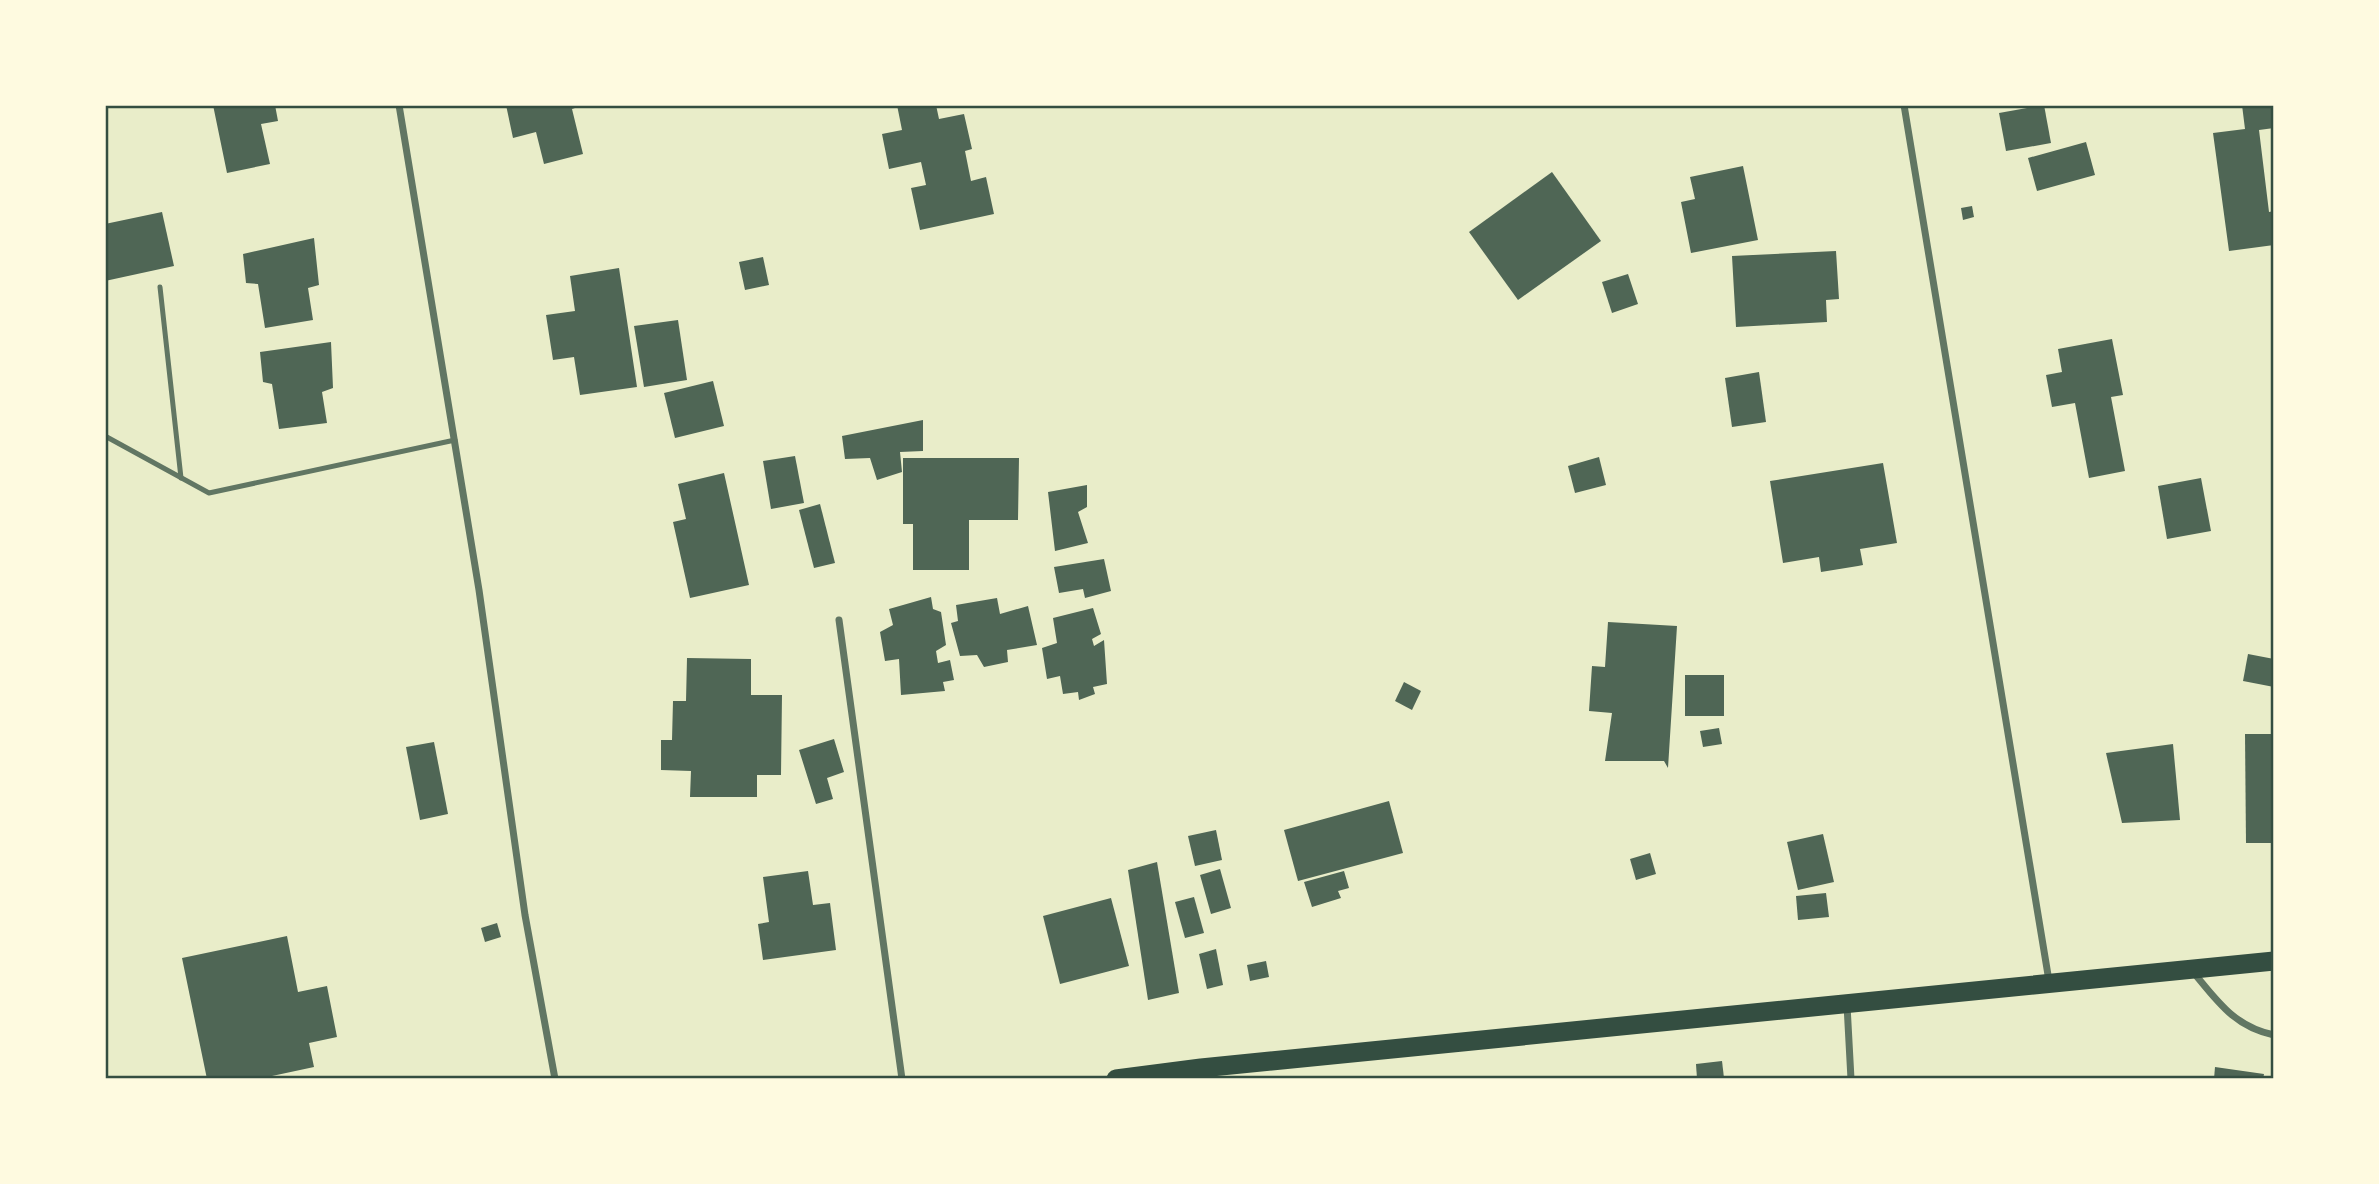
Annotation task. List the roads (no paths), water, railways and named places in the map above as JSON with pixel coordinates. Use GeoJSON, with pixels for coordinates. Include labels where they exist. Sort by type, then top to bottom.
{"type":"FeatureCollection","features":[{"type":"Feature","properties":{"kind":"highway"},"geometry":{"type":"LineString","coordinates":[[1116,1079],[1204,1073],[2049,982],[2274,961]]}},
{"type":"Feature","properties":{"kind":"street"},"geometry":{"type":"LineString","coordinates":[[399,105],[479,590],[525,915],[555,1079]]}},
{"type":"Feature","properties":{"kind":"street"},"geometry":{"type":"LineString","coordinates":[[1904,105],[2049,982]]}},
{"type":"Feature","properties":{"kind":"street"},"geometry":{"type":"LineString","coordinates":[[839,620],[902,1079]]}},
{"type":"Feature","properties":{"kind":"street"},"geometry":{"type":"LineString","coordinates":[[2192,970],[2227,1012],[2255,1031],[2274,1035]]}},
{"type":"Feature","properties":{"kind":"street"},"geometry":{"type":"LineString","coordinates":[[1847,1004],[1851,1079]]}},
{"type":"Feature","properties":{"kind":"lane"},"geometry":{"type":"LineString","coordinates":[[160,286],[181,478]]}},
{"type":"Feature","properties":{"kind":"lane"},"geometry":{"type":"LineString","coordinates":[[105,436],[209,494],[455,440]]}}]}
